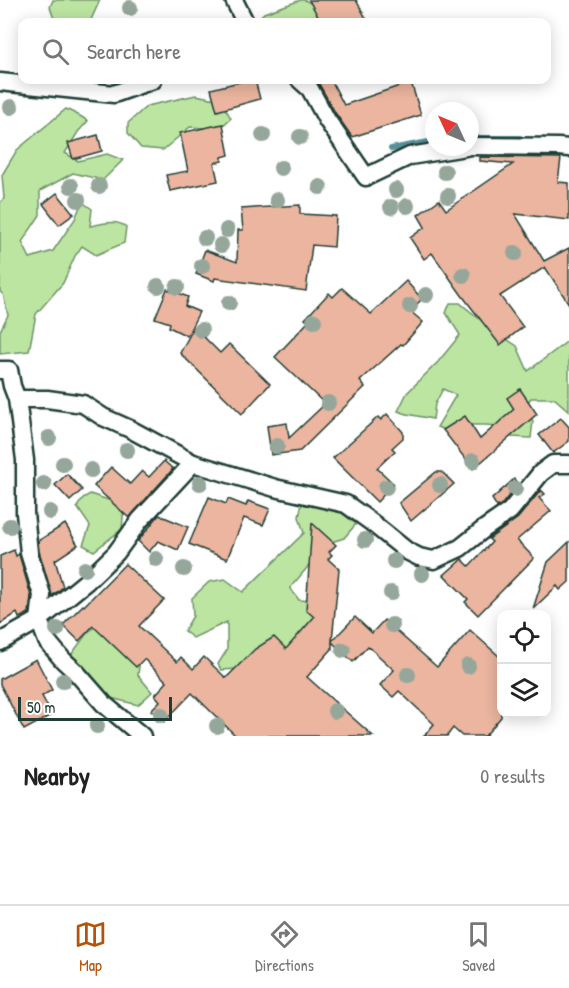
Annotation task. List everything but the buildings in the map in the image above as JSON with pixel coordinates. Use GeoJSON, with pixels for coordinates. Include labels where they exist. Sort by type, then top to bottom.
{"type":"FeatureCollection","features":[{"type":"Feature","properties":{"kind":"street"},"geometry":{"type":"LineString","coordinates":[[234,0],[243,18]]}},
{"type":"Feature","properties":{"kind":"street"},"geometry":{"type":"LineString","coordinates":[[0,82],[18,84]]}},
{"type":"Feature","properties":{"kind":"street"},"geometry":{"type":"LineString","coordinates":[[19,84],[114,94],[142,84]]}},
{"type":"Feature","properties":{"kind":"street"},"geometry":{"type":"LineString","coordinates":[[304,84],[310,89],[327,120],[366,177],[410,156],[425,154]]}},
{"type":"Feature","properties":{"kind":"street"},"geometry":{"type":"LineString","coordinates":[[479,147],[569,148]]}},
{"type":"Feature","properties":{"kind":"street"},"geometry":{"type":"LineString","coordinates":[[0,370],[9,370],[12,386],[18,399],[25,459],[25,513],[29,553],[42,596],[39,620],[47,641],[104,704],[142,736]]}},
{"type":"Feature","properties":{"kind":"street"},"geometry":{"type":"LineString","coordinates":[[18,399],[47,399],[83,404],[103,417],[193,463],[275,488],[346,504],[407,551],[419,557],[434,560],[460,548],[510,511],[541,473],[553,464],[569,464]]}},
{"type":"Feature","properties":{"kind":"street"},"geometry":{"type":"LineString","coordinates":[[0,642],[39,620],[87,581],[116,553],[140,520],[193,463]]}},
{"type":"Feature","properties":{"kind":"green space"},"geometry":{"type":"Polygon","coordinates":[[[53,0],[100,0],[92,18],[54,18],[50,7],[53,0]]]}},
{"type":"Feature","properties":{"kind":"green space"},"geometry":{"type":"Polygon","coordinates":[[[305,0],[319,8],[323,18],[259,18],[264,13],[305,0]]]}},
{"type":"Feature","properties":{"kind":"green space"},"geometry":{"type":"Polygon","coordinates":[[[196,95],[220,100],[231,118],[219,129],[190,127],[163,150],[141,148],[128,133],[128,123],[147,106],[196,95]]]}},
{"type":"Feature","properties":{"kind":"green space"},"geometry":{"type":"Polygon","coordinates":[[[66,109],[88,121],[65,153],[78,161],[107,154],[123,160],[103,180],[73,173],[40,191],[40,215],[22,242],[30,258],[53,251],[75,219],[82,202],[92,209],[90,226],[113,223],[126,227],[124,243],[96,255],[82,246],[63,283],[36,314],[29,351],[0,354],[0,331],[8,315],[3,294],[0,292],[0,202],[4,199],[2,175],[17,150],[66,109]]]}},
{"type":"Feature","properties":{"kind":"green space"},"geometry":{"type":"Polygon","coordinates":[[[450,303],[460,303],[517,346],[528,371],[569,340],[569,411],[554,398],[531,398],[523,408],[533,421],[531,438],[511,437],[499,426],[470,425],[451,432],[437,427],[456,395],[443,389],[435,404],[433,419],[398,411],[407,393],[438,362],[460,335],[446,313],[450,303]]]}},
{"type":"Feature","properties":{"kind":"green space"},"geometry":{"type":"Polygon","coordinates":[[[90,494],[124,505],[122,529],[94,551],[83,545],[90,526],[77,507],[83,498],[90,494]]]}},
{"type":"Feature","properties":{"kind":"green space"},"geometry":{"type":"Polygon","coordinates":[[[302,502],[339,511],[356,524],[344,538],[328,543],[290,588],[299,600],[316,601],[324,634],[238,669],[221,670],[218,664],[227,650],[227,622],[193,638],[184,631],[193,616],[192,598],[209,582],[225,579],[243,592],[304,533],[299,517],[302,502]]]}},
{"type":"Feature","properties":{"kind":"green space"},"geometry":{"type":"Polygon","coordinates":[[[112,616],[142,642],[138,675],[152,692],[138,705],[111,698],[101,686],[72,677],[71,655],[88,632],[112,616]]]}},
{"type":"Feature","properties":{"kind":"waterway"},"geometry":{"type":"LineString","coordinates":[[479,138],[520,138]]}},
{"type":"Feature","properties":{"kind":"waterway"},"geometry":{"type":"LineString","coordinates":[[391,149],[425,143]]}}]}
